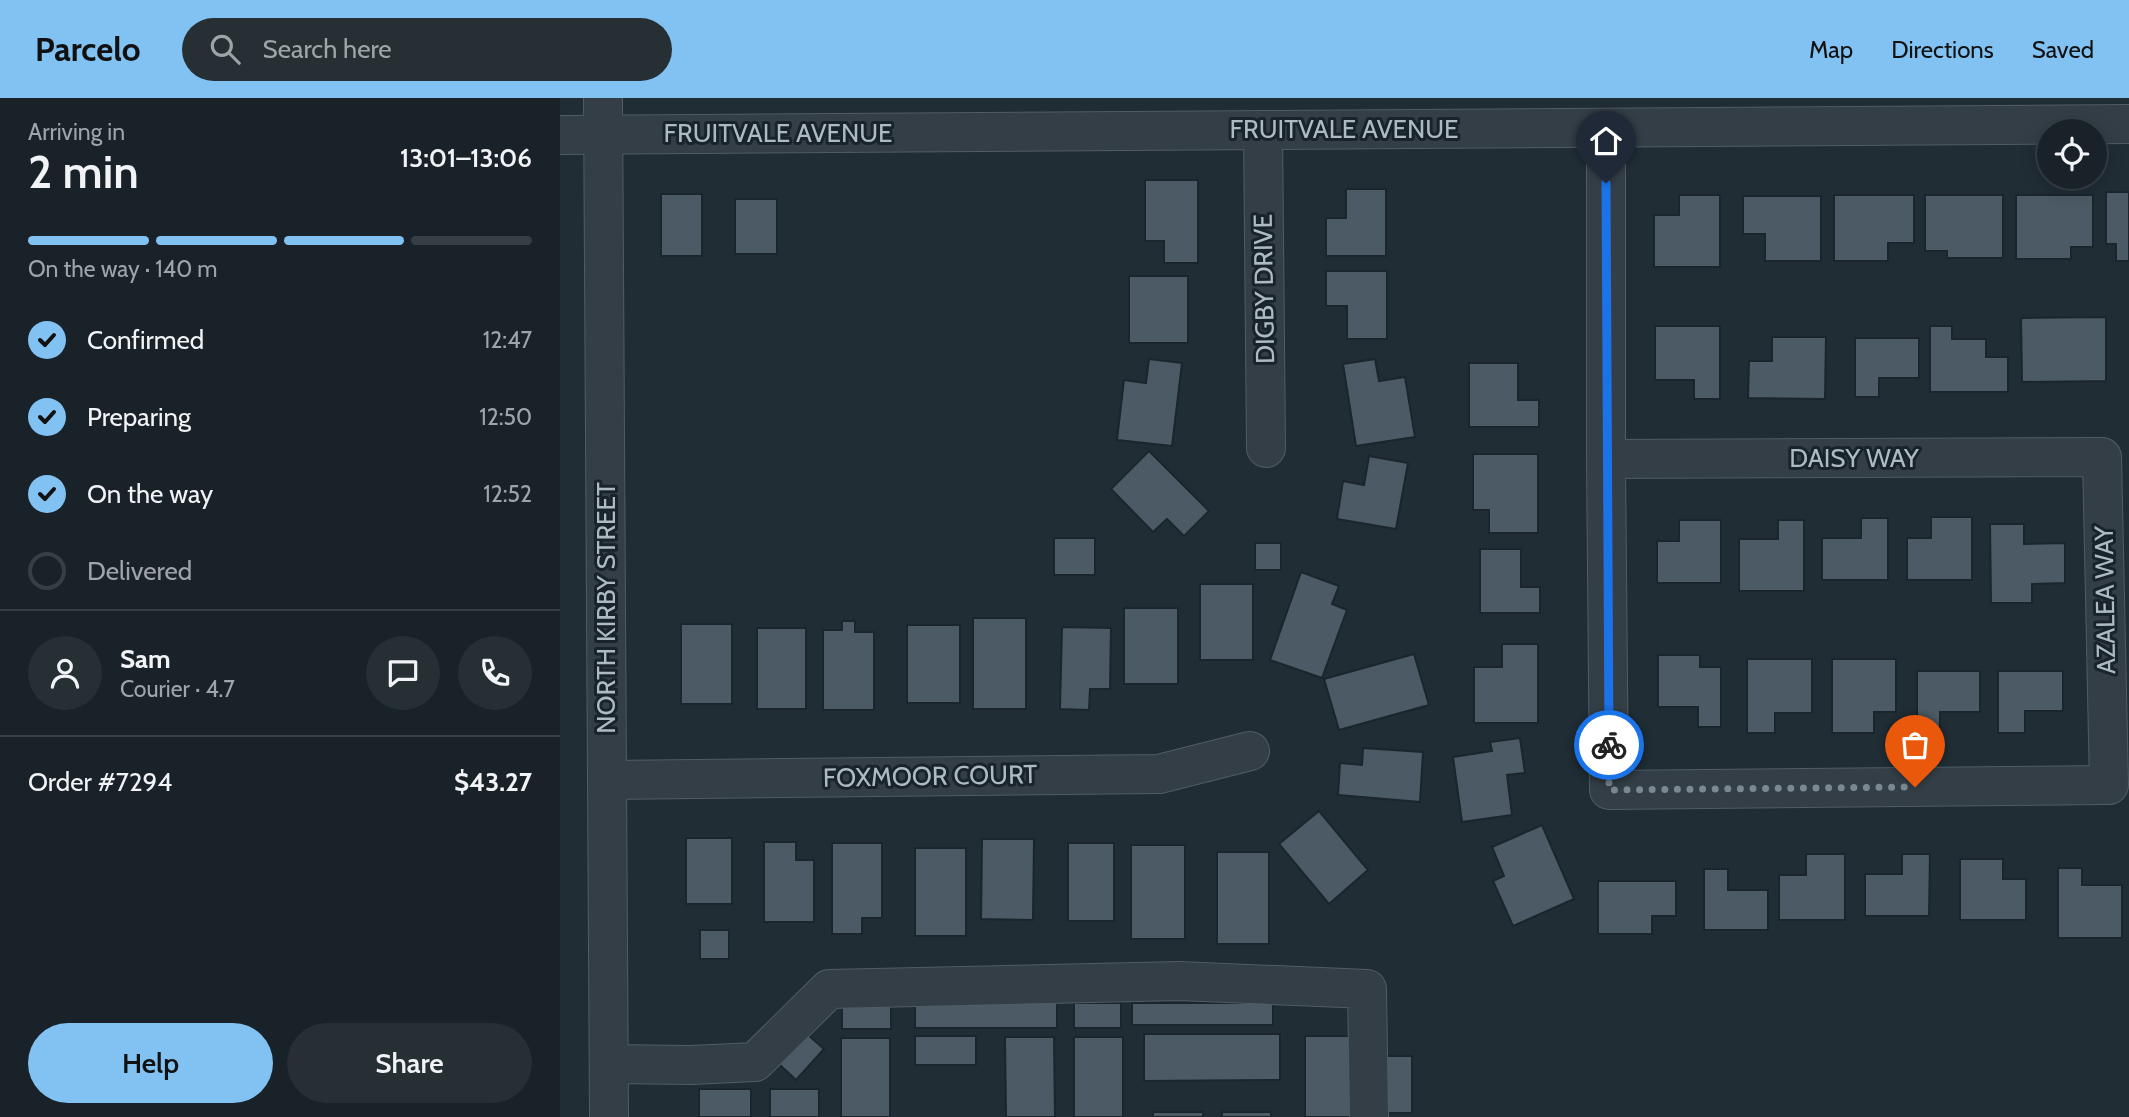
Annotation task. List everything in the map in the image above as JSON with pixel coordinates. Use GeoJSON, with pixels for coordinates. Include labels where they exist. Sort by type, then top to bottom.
{"type":"FeatureCollection","features":[{"type":"Feature","properties":{"kind":"street","name":"FRUITVALE AVENUE"},"geometry":{"type":"LineString","coordinates":[[560,135],[603,116],[1263,130],[1466,113],[1606,128],[2129,124]]}},
{"type":"Feature","properties":{"kind":"street","name":"NORTH KIRBY STREET"},"geometry":{"type":"LineString","coordinates":[[603,116],[609,1117]]}},
{"type":"Feature","properties":{"kind":"street"},"geometry":{"type":"LineString","coordinates":[[1606,128],[1606,459]]}},
{"type":"Feature","properties":{"kind":"street","name":"DIGBY DRIVE"},"geometry":{"type":"LineString","coordinates":[[1263,130],[1266,448]]}},
{"type":"Feature","properties":{"kind":"street","name":"DAISY WAY"},"geometry":{"type":"LineString","coordinates":[[1606,459],[2102,457]]}},
{"type":"Feature","properties":{"kind":"street","name":"AZALEA WAY"},"geometry":{"type":"LineString","coordinates":[[1606,459],[1609,790],[2109,785],[2102,457]]}},
{"type":"Feature","properties":{"kind":"street","name":"FOXMOOR COURT"},"geometry":{"type":"LineString","coordinates":[[607,779],[1159,774],[1250,751]]}},
{"type":"Feature","properties":{"kind":"street"},"geometry":{"type":"LineString","coordinates":[[609,1064],[691,1065],[755,1062],[829,989],[1179,981],[1367,989],[1369,1117]]}},
{"type":"Feature","properties":{"kind":"building"},"geometry":{"type":"Polygon","coordinates":[[[1145,180],[1198,180],[1198,263],[1164,263],[1164,241],[1145,241],[1145,180]]]}},
{"type":"Feature","properties":{"kind":"building"},"geometry":{"type":"Polygon","coordinates":[[[1346,189],[1386,189],[1386,256],[1326,256],[1326,218],[1346,218],[1346,189]]]}},
{"type":"Feature","properties":{"kind":"building"},"geometry":{"type":"Polygon","coordinates":[[[2106,192],[2129,192],[2129,261],[2116,261],[2116,244],[2106,244],[2106,192]]]}},
{"type":"Feature","properties":{"kind":"building"},"geometry":{"type":"Polygon","coordinates":[[[661,194],[702,194],[702,256],[661,256],[661,194]]]}},
{"type":"Feature","properties":{"kind":"building"},"geometry":{"type":"Polygon","coordinates":[[[1679,195],[1720,195],[1720,267],[1654,267],[1654,215],[1679,215],[1679,195]]]}},
{"type":"Feature","properties":{"kind":"building"},"geometry":{"type":"Polygon","coordinates":[[[1834,195],[1914,195],[1914,243],[1888,243],[1888,261],[1834,261],[1834,195]]]}},
{"type":"Feature","properties":{"kind":"building"},"geometry":{"type":"Polygon","coordinates":[[[1925,195],[2003,195],[2003,258],[1947,258],[1947,251],[1925,251],[1925,195]]]}},
{"type":"Feature","properties":{"kind":"building"},"geometry":{"type":"Polygon","coordinates":[[[2016,195],[2093,195],[2093,247],[2071,247],[2071,259],[2016,259],[2016,195]]]}},
{"type":"Feature","properties":{"kind":"building"},"geometry":{"type":"Polygon","coordinates":[[[1743,196],[1821,196],[1821,261],[1765,261],[1765,234],[1743,234],[1743,196]]]}},
{"type":"Feature","properties":{"kind":"building"},"geometry":{"type":"Polygon","coordinates":[[[735,199],[777,199],[777,254],[735,254],[735,199]]]}},
{"type":"Feature","properties":{"kind":"building"},"geometry":{"type":"Polygon","coordinates":[[[1326,271],[1387,271],[1387,339],[1347,339],[1347,306],[1326,306],[1326,271]]]}},
{"type":"Feature","properties":{"kind":"building"},"geometry":{"type":"Polygon","coordinates":[[[1129,276],[1188,276],[1188,343],[1129,343],[1129,276]]]}},
{"type":"Feature","properties":{"kind":"building"},"geometry":{"type":"Polygon","coordinates":[[[2106,317],[2106,381],[2022,382],[2021,318],[2106,317]]]}},
{"type":"Feature","properties":{"kind":"building"},"geometry":{"type":"Polygon","coordinates":[[[1655,326],[1720,326],[1720,399],[1694,399],[1694,380],[1655,380],[1655,326]]]}},
{"type":"Feature","properties":{"kind":"building"},"geometry":{"type":"Polygon","coordinates":[[[1930,326],[1952,326],[1952,339],[1986,339],[1986,357],[2008,357],[2008,392],[1930,392],[1930,326]]]}},
{"type":"Feature","properties":{"kind":"building"},"geometry":{"type":"Polygon","coordinates":[[[1772,337],[1826,337],[1825,399],[1748,398],[1749,361],[1772,361],[1772,337]]]}},
{"type":"Feature","properties":{"kind":"building"},"geometry":{"type":"Polygon","coordinates":[[[1855,338],[1919,338],[1919,378],[1879,378],[1879,397],[1855,397],[1855,338]]]}},
{"type":"Feature","properties":{"kind":"building"},"geometry":{"type":"Polygon","coordinates":[[[1149,359],[1182,363],[1172,446],[1117,440],[1124,380],[1146,383],[1149,359]]]}},
{"type":"Feature","properties":{"kind":"building"},"geometry":{"type":"Polygon","coordinates":[[[1375,359],[1379,381],[1405,377],[1415,437],[1356,446],[1343,364],[1375,359]]]}},
{"type":"Feature","properties":{"kind":"building"},"geometry":{"type":"Polygon","coordinates":[[[1469,363],[1518,363],[1518,400],[1539,400],[1539,427],[1469,427],[1469,363]]]}},
{"type":"Feature","properties":{"kind":"building"},"geometry":{"type":"Polygon","coordinates":[[[1149,451],[1209,511],[1184,536],[1167,519],[1153,532],[1111,489],[1149,451]]]}},
{"type":"Feature","properties":{"kind":"building"},"geometry":{"type":"Polygon","coordinates":[[[1473,454],[1538,454],[1538,533],[1489,533],[1489,510],[1473,510],[1473,454]]]}},
{"type":"Feature","properties":{"kind":"building"},"geometry":{"type":"Polygon","coordinates":[[[1369,456],[1408,463],[1396,529],[1337,519],[1343,481],[1364,485],[1369,456]]]}},
{"type":"Feature","properties":{"kind":"building"},"geometry":{"type":"Polygon","coordinates":[[[1931,517],[1972,517],[1972,580],[1907,580],[1907,538],[1931,538],[1931,517]]]}},
{"type":"Feature","properties":{"kind":"building"},"geometry":{"type":"Polygon","coordinates":[[[1861,518],[1888,518],[1888,580],[1822,580],[1822,538],[1861,538],[1861,518]]]}},
{"type":"Feature","properties":{"kind":"building"},"geometry":{"type":"Polygon","coordinates":[[[1679,520],[1721,520],[1721,583],[1657,583],[1657,541],[1679,541],[1679,520]]]}},
{"type":"Feature","properties":{"kind":"building"},"geometry":{"type":"Polygon","coordinates":[[[1778,520],[1804,520],[1804,591],[1739,591],[1739,539],[1778,539],[1778,520]]]}},
{"type":"Feature","properties":{"kind":"building"},"geometry":{"type":"Polygon","coordinates":[[[1990,524],[2024,524],[2024,544],[2065,543],[2065,583],[2032,584],[2032,603],[1991,603],[1990,524]]]}},
{"type":"Feature","properties":{"kind":"building"},"geometry":{"type":"Polygon","coordinates":[[[1054,538],[1095,538],[1095,575],[1054,575],[1054,538]]]}},
{"type":"Feature","properties":{"kind":"building"},"geometry":{"type":"Polygon","coordinates":[[[1255,543],[1281,543],[1281,570],[1255,570],[1255,543]]]}},
{"type":"Feature","properties":{"kind":"building"},"geometry":{"type":"Polygon","coordinates":[[[1480,549],[1521,549],[1521,587],[1540,587],[1540,613],[1480,613],[1480,549]]]}},
{"type":"Feature","properties":{"kind":"building"},"geometry":{"type":"Polygon","coordinates":[[[1301,572],[1339,586],[1332,604],[1347,610],[1322,678],[1270,660],[1301,572]]]}},
{"type":"Feature","properties":{"kind":"building"},"geometry":{"type":"Polygon","coordinates":[[[1200,584],[1253,584],[1253,660],[1200,660],[1200,584]]]}},
{"type":"Feature","properties":{"kind":"building"},"geometry":{"type":"Polygon","coordinates":[[[1124,608],[1178,608],[1178,684],[1124,684],[1124,608]]]}},
{"type":"Feature","properties":{"kind":"building"},"geometry":{"type":"Polygon","coordinates":[[[973,618],[1026,618],[1026,709],[973,709],[973,618]]]}},
{"type":"Feature","properties":{"kind":"building"},"geometry":{"type":"Polygon","coordinates":[[[842,621],[855,621],[855,632],[874,632],[874,710],[823,710],[823,630],[842,630],[842,621]]]}},
{"type":"Feature","properties":{"kind":"building"},"geometry":{"type":"Polygon","coordinates":[[[681,624],[732,624],[732,704],[681,704],[681,624]]]}},
{"type":"Feature","properties":{"kind":"building"},"geometry":{"type":"Polygon","coordinates":[[[907,625],[960,625],[960,703],[907,703],[907,625]]]}},
{"type":"Feature","properties":{"kind":"building"},"geometry":{"type":"Polygon","coordinates":[[[1062,627],[1111,628],[1110,689],[1090,689],[1089,710],[1060,709],[1062,627]]]}},
{"type":"Feature","properties":{"kind":"building"},"geometry":{"type":"Polygon","coordinates":[[[757,628],[806,628],[806,709],[757,709],[757,628]]]}},
{"type":"Feature","properties":{"kind":"building"},"geometry":{"type":"Polygon","coordinates":[[[1502,644],[1538,644],[1538,723],[1474,723],[1474,667],[1502,667],[1502,644]]]}},
{"type":"Feature","properties":{"kind":"building"},"geometry":{"type":"Polygon","coordinates":[[[1414,654],[1429,705],[1339,730],[1324,679],[1414,654]]]}},
{"type":"Feature","properties":{"kind":"building"},"geometry":{"type":"Polygon","coordinates":[[[1658,655],[1700,655],[1700,667],[1721,667],[1721,727],[1698,727],[1698,707],[1658,707],[1658,655]]]}},
{"type":"Feature","properties":{"kind":"building"},"geometry":{"type":"Polygon","coordinates":[[[1747,659],[1812,659],[1812,713],[1775,713],[1775,733],[1747,733],[1747,659]]]}},
{"type":"Feature","properties":{"kind":"building"},"geometry":{"type":"Polygon","coordinates":[[[1832,659],[1896,659],[1896,712],[1874,712],[1874,733],[1832,733],[1832,659]]]}},
{"type":"Feature","properties":{"kind":"building"},"geometry":{"type":"Polygon","coordinates":[[[1917,671],[1980,671],[1980,712],[1940,712],[1940,733],[1917,733],[1917,671]]]}},
{"type":"Feature","properties":{"kind":"building"},"geometry":{"type":"Polygon","coordinates":[[[1998,671],[2063,671],[2063,711],[2025,711],[2025,733],[1998,733],[1998,671]]]}},
{"type":"Feature","properties":{"kind":"building"},"geometry":{"type":"Polygon","coordinates":[[[1520,738],[1525,773],[1507,775],[1512,815],[1462,822],[1453,757],[1492,751],[1490,742],[1520,738]]]}},
{"type":"Feature","properties":{"kind":"building"},"geometry":{"type":"Polygon","coordinates":[[[1363,748],[1423,752],[1420,802],[1338,795],[1340,763],[1362,765],[1363,748]]]}},
{"type":"Feature","properties":{"kind":"building"},"geometry":{"type":"Polygon","coordinates":[[[1319,811],[1368,870],[1329,904],[1279,844],[1319,811]]]}},
{"type":"Feature","properties":{"kind":"building"},"geometry":{"type":"Polygon","coordinates":[[[1542,825],[1574,899],[1513,926],[1493,881],[1504,876],[1492,847],[1542,825]]]}},
{"type":"Feature","properties":{"kind":"building"},"geometry":{"type":"Polygon","coordinates":[[[686,838],[732,838],[732,904],[686,904],[686,838]]]}},
{"type":"Feature","properties":{"kind":"building"},"geometry":{"type":"Polygon","coordinates":[[[982,839],[1034,839],[1033,920],[981,919],[982,839]]]}},
{"type":"Feature","properties":{"kind":"building"},"geometry":{"type":"Polygon","coordinates":[[[764,842],[796,842],[796,860],[814,860],[814,922],[764,922],[764,842]]]}},
{"type":"Feature","properties":{"kind":"building"},"geometry":{"type":"Polygon","coordinates":[[[832,843],[882,843],[882,918],[862,918],[862,934],[832,934],[832,843]]]}},
{"type":"Feature","properties":{"kind":"building"},"geometry":{"type":"Polygon","coordinates":[[[1068,843],[1114,843],[1114,921],[1068,921],[1068,843]]]}},
{"type":"Feature","properties":{"kind":"building"},"geometry":{"type":"Polygon","coordinates":[[[1131,845],[1185,845],[1185,939],[1131,939],[1131,845]]]}},
{"type":"Feature","properties":{"kind":"building"},"geometry":{"type":"Polygon","coordinates":[[[915,848],[966,848],[966,936],[915,936],[915,848]]]}},
{"type":"Feature","properties":{"kind":"building"},"geometry":{"type":"Polygon","coordinates":[[[1217,852],[1269,852],[1269,944],[1217,944],[1217,852]]]}},
{"type":"Feature","properties":{"kind":"building"},"geometry":{"type":"Polygon","coordinates":[[[1806,854],[1845,854],[1845,920],[1779,920],[1779,875],[1806,875],[1806,854]]]}},
{"type":"Feature","properties":{"kind":"building"},"geometry":{"type":"Polygon","coordinates":[[[1902,854],[1930,854],[1929,916],[1865,916],[1865,874],[1902,874],[1902,854]]]}},
{"type":"Feature","properties":{"kind":"building"},"geometry":{"type":"Polygon","coordinates":[[[1960,859],[2003,859],[2003,879],[2026,879],[2026,920],[1960,920],[1960,859]]]}},
{"type":"Feature","properties":{"kind":"building"},"geometry":{"type":"Polygon","coordinates":[[[2058,868],[2082,868],[2082,885],[2122,885],[2122,938],[2058,938],[2058,868]]]}},
{"type":"Feature","properties":{"kind":"building"},"geometry":{"type":"Polygon","coordinates":[[[1704,869],[1728,869],[1728,890],[1768,890],[1768,930],[1704,930],[1704,869]]]}},
{"type":"Feature","properties":{"kind":"building"},"geometry":{"type":"Polygon","coordinates":[[[1598,881],[1676,881],[1676,916],[1652,916],[1652,934],[1598,934],[1598,881]]]}},
{"type":"Feature","properties":{"kind":"building"},"geometry":{"type":"Polygon","coordinates":[[[700,930],[729,930],[729,959],[700,959],[700,930]]]}},
{"type":"Feature","properties":{"kind":"building"},"geometry":{"type":"Polygon","coordinates":[[[915,1003],[1057,1003],[1057,1028],[915,1028],[915,1003]]]}},
{"type":"Feature","properties":{"kind":"building"},"geometry":{"type":"Polygon","coordinates":[[[1074,1003],[1121,1003],[1121,1028],[1074,1028],[1074,1003]]]}},
{"type":"Feature","properties":{"kind":"building"},"geometry":{"type":"Polygon","coordinates":[[[1132,1003],[1273,1003],[1273,1025],[1132,1025],[1132,1003]]]}},
{"type":"Feature","properties":{"kind":"building"},"geometry":{"type":"Polygon","coordinates":[[[842,1004],[891,1004],[891,1029],[842,1029],[842,1004]]]}},
{"type":"Feature","properties":{"kind":"building"},"geometry":{"type":"Polygon","coordinates":[[[807,1034],[824,1049],[796,1080],[779,1064],[807,1034]]]}},
{"type":"Feature","properties":{"kind":"building"},"geometry":{"type":"Polygon","coordinates":[[[1144,1034],[1280,1034],[1280,1080],[1144,1081],[1144,1034]]]}},
{"type":"Feature","properties":{"kind":"building"},"geometry":{"type":"Polygon","coordinates":[[[915,1036],[976,1036],[976,1065],[915,1065],[915,1036]]]}},
{"type":"Feature","properties":{"kind":"building"},"geometry":{"type":"Polygon","coordinates":[[[1305,1036],[1351,1036],[1351,1117],[1305,1117],[1305,1036]]]}},
{"type":"Feature","properties":{"kind":"building"},"geometry":{"type":"Polygon","coordinates":[[[1005,1037],[1054,1037],[1055,1117],[1006,1117],[1005,1037]]]}},
{"type":"Feature","properties":{"kind":"building"},"geometry":{"type":"Polygon","coordinates":[[[1074,1037],[1123,1037],[1123,1117],[1074,1117],[1074,1037]]]}},
{"type":"Feature","properties":{"kind":"building"},"geometry":{"type":"Polygon","coordinates":[[[841,1038],[890,1038],[890,1117],[841,1117],[841,1038]]]}},
{"type":"Feature","properties":{"kind":"building"},"geometry":{"type":"Polygon","coordinates":[[[1387,1056],[1412,1056],[1412,1113],[1387,1113],[1387,1056]]]}},
{"type":"Feature","properties":{"kind":"building"},"geometry":{"type":"Polygon","coordinates":[[[699,1089],[751,1089],[751,1117],[699,1117],[699,1089]]]}},
{"type":"Feature","properties":{"kind":"building"},"geometry":{"type":"Polygon","coordinates":[[[770,1089],[819,1089],[819,1117],[770,1117],[770,1089]]]}},
{"type":"Feature","properties":{"kind":"building"},"geometry":{"type":"Polygon","coordinates":[[[1153,1112],[1203,1112],[1203,1117],[1153,1117],[1153,1112]]]}},
{"type":"Feature","properties":{"kind":"building"},"geometry":{"type":"Polygon","coordinates":[[[1222,1112],[1271,1112],[1271,1117],[1222,1117],[1222,1112]]]}},
{"type":"Feature","properties":{"kind":"way so far"},"geometry":{"type":"LineString","coordinates":[[1609,745],[1609,790],[1915,787]]}},
{"type":"Feature","properties":{"kind":"route"},"geometry":{"type":"LineString","coordinates":[[1606,183],[1609,745]]}}]}
